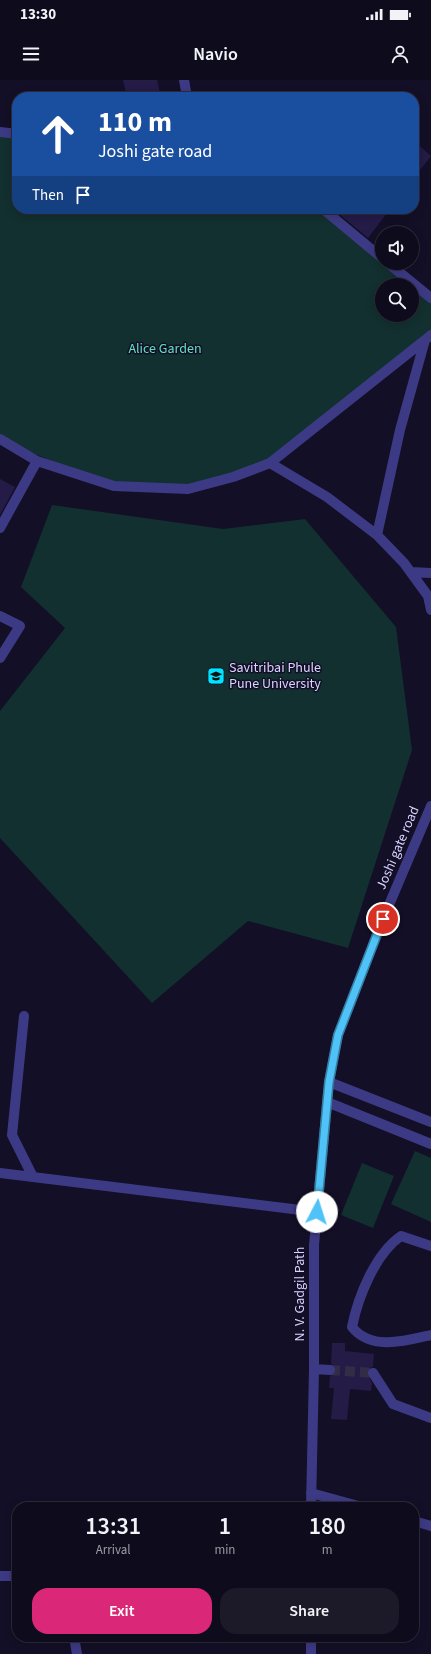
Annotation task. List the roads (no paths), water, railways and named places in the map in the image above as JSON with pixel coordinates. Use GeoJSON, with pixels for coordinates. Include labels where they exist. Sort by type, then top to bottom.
{"type":"FeatureCollection","features":[{"type":"Feature","properties":{"kind":"street"},"geometry":{"type":"LineString","coordinates":[[184,80],[186,92]]}},
{"type":"Feature","properties":{"kind":"street"},"geometry":{"type":"LineString","coordinates":[[0,132],[12,133]]}},
{"type":"Feature","properties":{"kind":"street"},"geometry":{"type":"LineString","coordinates":[[329,214],[375,252]]}},
{"type":"Feature","properties":{"kind":"street"},"geometry":{"type":"LineString","coordinates":[[397,270],[431,298]]}},
{"type":"Feature","properties":{"kind":"street"},"geometry":{"type":"LineString","coordinates":[[0,439],[37,461],[114,486],[188,489],[233,477],[270,463],[428,338]]}},
{"type":"Feature","properties":{"kind":"street"},"geometry":{"type":"LineString","coordinates":[[377,535],[400,430],[428,338]]}},
{"type":"Feature","properties":{"kind":"street"},"geometry":{"type":"LineString","coordinates":[[0,528],[37,461]]}},
{"type":"Feature","properties":{"kind":"street"},"geometry":{"type":"LineString","coordinates":[[270,463],[327,497],[377,535],[411,572],[428,596],[431,610]]}},
{"type":"Feature","properties":{"kind":"street"},"geometry":{"type":"LineString","coordinates":[[411,572],[431,573]]}},
{"type":"Feature","properties":{"kind":"street"},"geometry":{"type":"LineString","coordinates":[[0,616],[20,626],[0,658]]}},
{"type":"Feature","properties":{"kind":"street","name":"Joshi gate road"},"geometry":{"type":"LineString","coordinates":[[338,1035],[383,919],[431,806]]}},
{"type":"Feature","properties":{"kind":"street"},"geometry":{"type":"LineString","coordinates":[[24,1016],[12,1135],[33,1177]]}},
{"type":"Feature","properties":{"kind":"street","name":"N. V. Gadgil Path"},"geometry":{"type":"LineString","coordinates":[[311,1502],[314,1369],[314,1245],[329,1082],[338,1035]]}},
{"type":"Feature","properties":{"kind":"street"},"geometry":{"type":"LineString","coordinates":[[329,1082],[431,1122]]}},
{"type":"Feature","properties":{"kind":"street"},"geometry":{"type":"LineString","coordinates":[[327,1102],[431,1144]]}},
{"type":"Feature","properties":{"kind":"street"},"geometry":{"type":"LineString","coordinates":[[0,1173],[317,1212]]}},
{"type":"Feature","properties":{"kind":"street"},"geometry":{"type":"LineString","coordinates":[[431,1246],[402,1236],[395,1240],[372,1270],[356,1310],[352,1327],[357,1334],[368,1340],[375,1341],[396,1343],[431,1335]]}},
{"type":"Feature","properties":{"kind":"street"},"geometry":{"type":"LineString","coordinates":[[314,1369],[330,1370]]}},
{"type":"Feature","properties":{"kind":"street"},"geometry":{"type":"LineString","coordinates":[[373,1373],[393,1404],[431,1418]]}},
{"type":"Feature","properties":{"kind":"street"},"geometry":{"type":"LineString","coordinates":[[311,1493],[344,1502]]}},
{"type":"Feature","properties":{"kind":"street"},"geometry":{"type":"LineString","coordinates":[[419,1522],[431,1526]]}},
{"type":"Feature","properties":{"kind":"street"},"geometry":{"type":"LineString","coordinates":[[0,1576],[12,1576]]}},
{"type":"Feature","properties":{"kind":"street"},"geometry":{"type":"LineString","coordinates":[[75,1642],[77,1654]]}},
{"type":"Feature","properties":{"kind":"street"},"geometry":{"type":"LineString","coordinates":[[311,1642],[311,1654]]}},
{"type":"Feature","properties":{"kind":"tunnel"},"geometry":{"type":"LineString","coordinates":[[330,1370],[373,1373]]}},
{"type":"Feature","properties":{"kind":"place","name":"Savitribai Phule Pune University"},"geometry":{"type":"Point","coordinates":[216,676]}},
{"type":"Feature","properties":{"kind":"park label","name":"Alice Garden"},"geometry":{"type":"Point","coordinates":[165,349]}}]}
